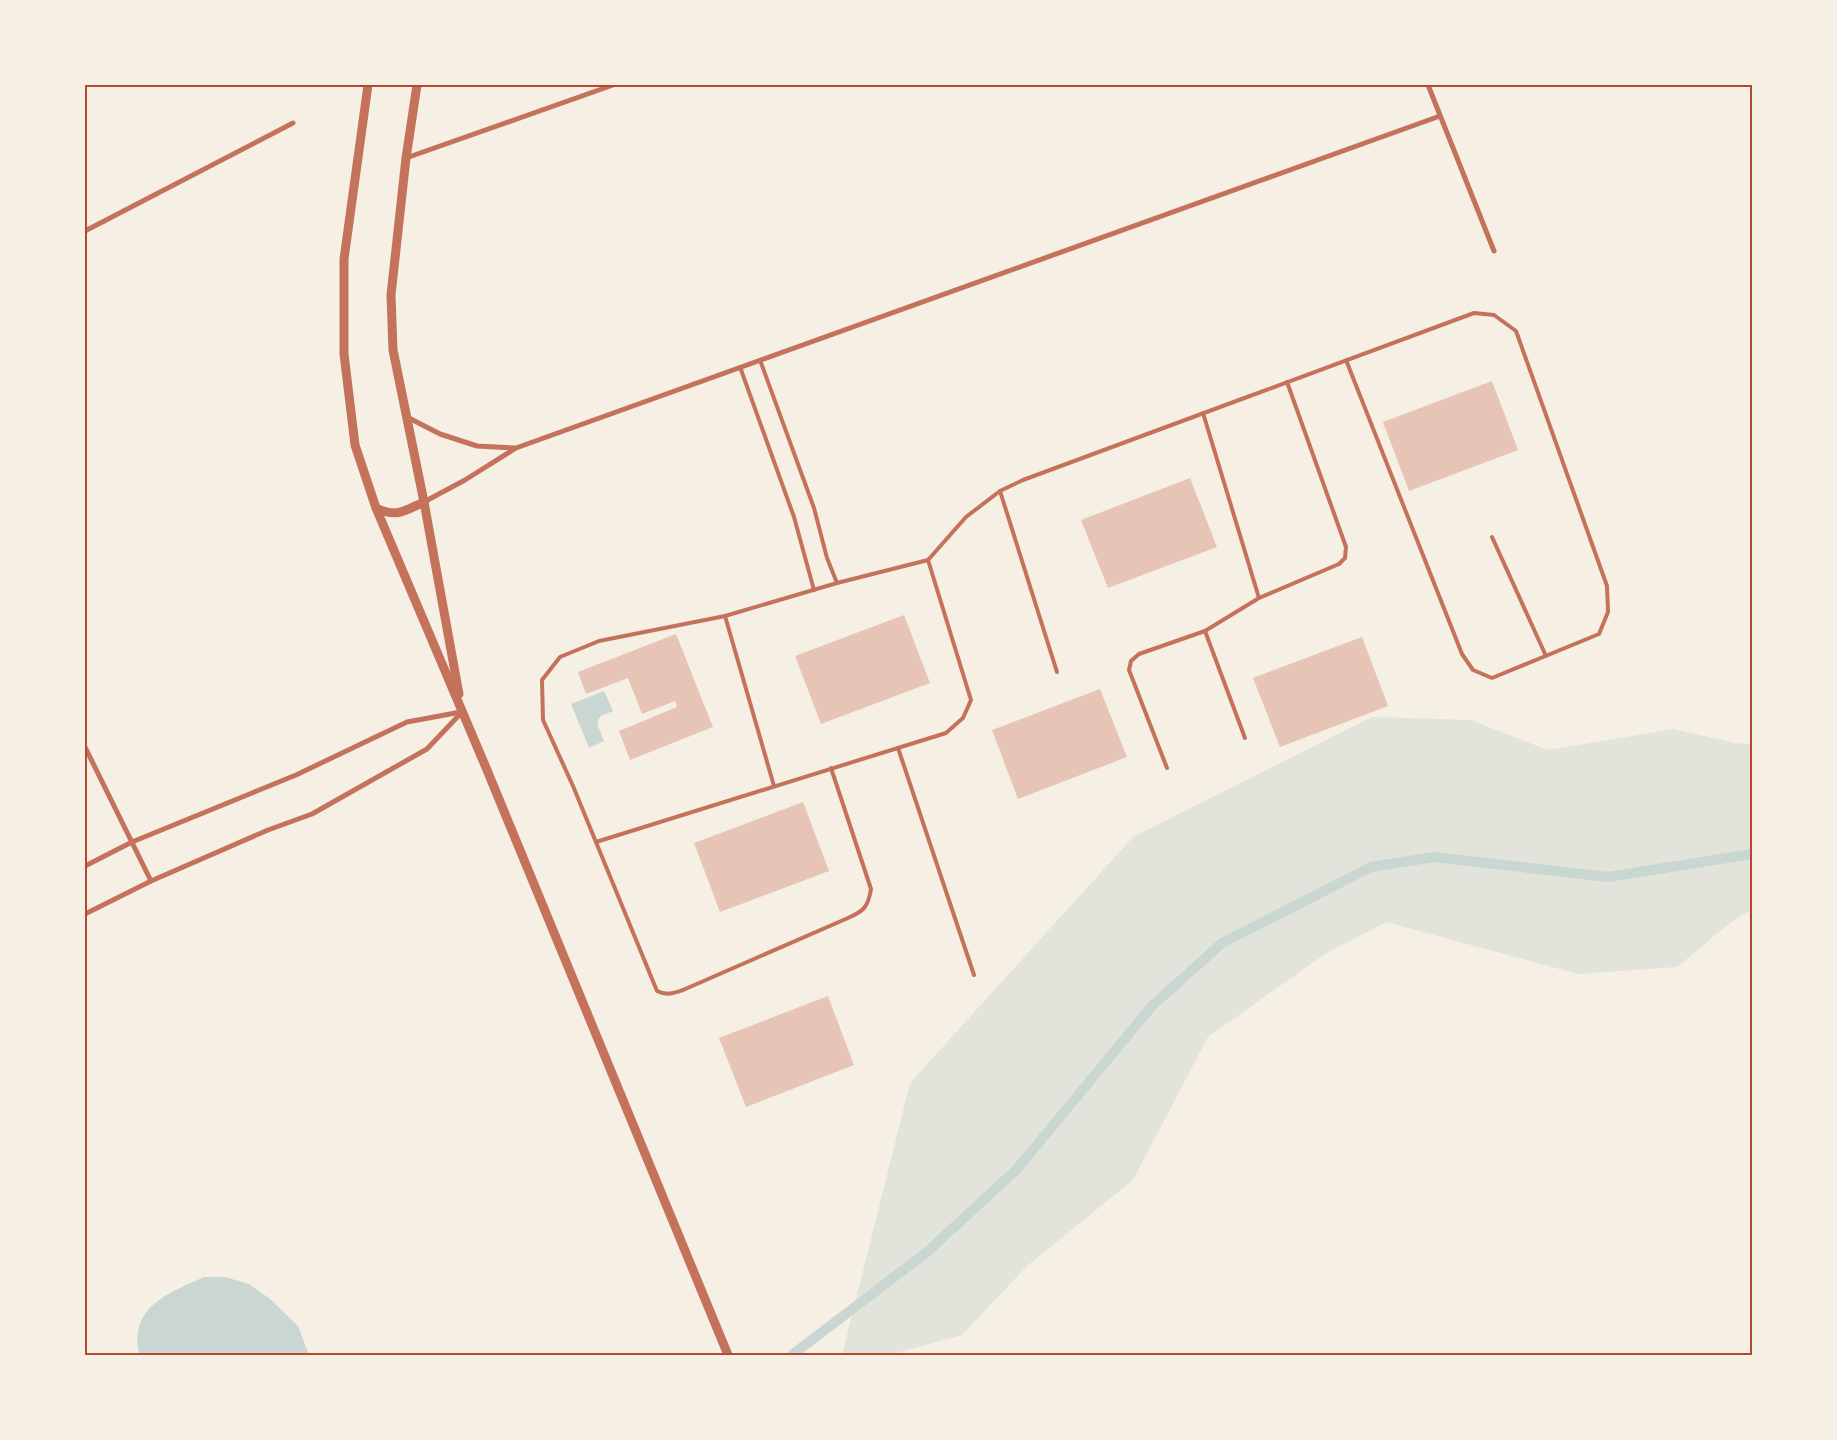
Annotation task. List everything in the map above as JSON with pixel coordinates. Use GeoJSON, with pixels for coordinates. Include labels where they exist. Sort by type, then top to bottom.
{"type":"FeatureCollection","features":[{"type":"Feature","properties":{"kind":"street"},"geometry":{"type":"LineString","coordinates":[[368,85],[344,259],[344,354],[355,444],[376,508],[487,770],[728,1355]]}},
{"type":"Feature","properties":{"kind":"street"},"geometry":{"type":"LineString","coordinates":[[417,85],[406,158],[391,295],[393,350],[424,502],[462,712]]}},
{"type":"Feature","properties":{"kind":"street"},"geometry":{"type":"LineString","coordinates":[[406,158],[613,85]]}},
{"type":"Feature","properties":{"kind":"street"},"geometry":{"type":"LineString","coordinates":[[1428,85],[1494,251]]}},
{"type":"Feature","properties":{"kind":"street"},"geometry":{"type":"LineString","coordinates":[[376,508],[389,514],[402,512],[465,480],[516,448],[1440,116]]}},
{"type":"Feature","properties":{"kind":"street"},"geometry":{"type":"LineString","coordinates":[[85,231],[294,123]]}},
{"type":"Feature","properties":{"kind":"street"},"geometry":{"type":"LineString","coordinates":[[407,417],[440,434],[478,446],[516,448]]}},
{"type":"Feature","properties":{"kind":"street"},"geometry":{"type":"LineString","coordinates":[[85,866],[132,842],[296,775],[407,722],[462,712]]}},
{"type":"Feature","properties":{"kind":"street"},"geometry":{"type":"LineString","coordinates":[[85,914],[151,881],[268,830],[312,814],[427,749],[462,712]]}},
{"type":"Feature","properties":{"kind":"street"},"geometry":{"type":"LineString","coordinates":[[85,747],[151,881]]}},
{"type":"Feature","properties":{"kind":"lane"},"geometry":{"type":"LineString","coordinates":[[831,768],[871,889],[869,902],[860,912],[848,918],[672,994],[663,994],[658,991],[543,720],[542,680],[560,657],[598,641],[725,616],[837,583],[928,560],[966,517],[1000,491],[1023,480],[1346,360],[1474,313],[1494,315],[1516,331],[1606,586],[1608,612],[1599,634],[1492,678],[1473,670],[1462,654],[1346,360]]}},
{"type":"Feature","properties":{"kind":"lane"},"geometry":{"type":"LineString","coordinates":[[760,360],[814,508],[837,583]]}},
{"type":"Feature","properties":{"kind":"lane"},"geometry":{"type":"LineString","coordinates":[[740,367],[794,516],[814,590]]}},
{"type":"Feature","properties":{"kind":"lane"},"geometry":{"type":"LineString","coordinates":[[1167,768],[1129,670],[1131,661],[1139,654],[1205,632],[1260,598],[1339,564],[1345,558],[1346,547],[1287,382]]}},
{"type":"Feature","properties":{"kind":"lane"},"geometry":{"type":"LineString","coordinates":[[1203,413],[1260,598]]}},
{"type":"Feature","properties":{"kind":"lane"},"geometry":{"type":"LineString","coordinates":[[1000,491],[1057,672]]}},
{"type":"Feature","properties":{"kind":"lane"},"geometry":{"type":"LineString","coordinates":[[1492,537],[1546,656]]}},
{"type":"Feature","properties":{"kind":"lane"},"geometry":{"type":"LineString","coordinates":[[596,842],[946,733],[963,718],[971,700],[928,560]]}},
{"type":"Feature","properties":{"kind":"lane"},"geometry":{"type":"LineString","coordinates":[[725,616],[774,786]]}},
{"type":"Feature","properties":{"kind":"lane"},"geometry":{"type":"LineString","coordinates":[[1205,632],[1245,738]]}},
{"type":"Feature","properties":{"kind":"lane"},"geometry":{"type":"LineString","coordinates":[[898,748],[974,975]]}},
{"type":"Feature","properties":{"kind":"shaded area"},"geometry":{"type":"Polygon","coordinates":[[[604,691],[613,711],[601,716],[598,720],[598,726],[604,741],[589,748],[571,704],[604,691]]]}},
{"type":"Feature","properties":{"kind":"shaded area"},"geometry":{"type":"Polygon","coordinates":[[[1372,717],[1471,720],[1548,750],[1673,729],[1752,745],[1752,909],[1730,923],[1677,967],[1578,974],[1386,922],[1325,954],[1208,1037],[1133,1180],[1027,1266],[962,1335],[889,1355],[842,1355],[910,1083],[1133,837],[1372,717]]]}},
{"type":"Feature","properties":{"kind":"shaded area"},"geometry":{"type":"Polygon","coordinates":[[[204,1277],[225,1277],[249,1284],[270,1299],[298,1326],[309,1355],[139,1355],[137,1338],[140,1325],[146,1313],[165,1296],[204,1277]]]}},
{"type":"Feature","properties":{"kind":"building"},"geometry":{"type":"Polygon","coordinates":[[[1492,381],[1518,450],[1409,491],[1383,422],[1492,381]]]}},
{"type":"Feature","properties":{"kind":"building"},"geometry":{"type":"Polygon","coordinates":[[[1190,478],[1217,547],[1108,588],[1081,520],[1190,478]]]}},
{"type":"Feature","properties":{"kind":"building"},"geometry":{"type":"Polygon","coordinates":[[[904,615],[930,683],[821,724],[795,656],[904,615]]]}},
{"type":"Feature","properties":{"kind":"building"},"geometry":{"type":"Polygon","coordinates":[[[676,634],[713,727],[630,760],[619,731],[677,707],[675,701],[642,714],[628,678],[586,694],[578,672],[676,634]]]}},
{"type":"Feature","properties":{"kind":"building"},"geometry":{"type":"Polygon","coordinates":[[[1362,637],[1388,706],[1280,747],[1253,678],[1362,637]]]}},
{"type":"Feature","properties":{"kind":"building"},"geometry":{"type":"Polygon","coordinates":[[[1100,689],[1127,757],[1018,799],[992,730],[1100,689]]]}},
{"type":"Feature","properties":{"kind":"building"},"geometry":{"type":"Polygon","coordinates":[[[803,802],[829,871],[720,912],[694,843],[803,802]]]}},
{"type":"Feature","properties":{"kind":"building"},"geometry":{"type":"Polygon","coordinates":[[[828,996],[854,1065],[746,1107],[719,1038],[828,996]]]}},
{"type":"Feature","properties":{"kind":"waterway"},"geometry":{"type":"LineString","coordinates":[[792,1355],[927,1252],[1016,1170],[1152,1006],[1222,943],[1371,867],[1434,857],[1608,877],[1752,854]]}}]}
